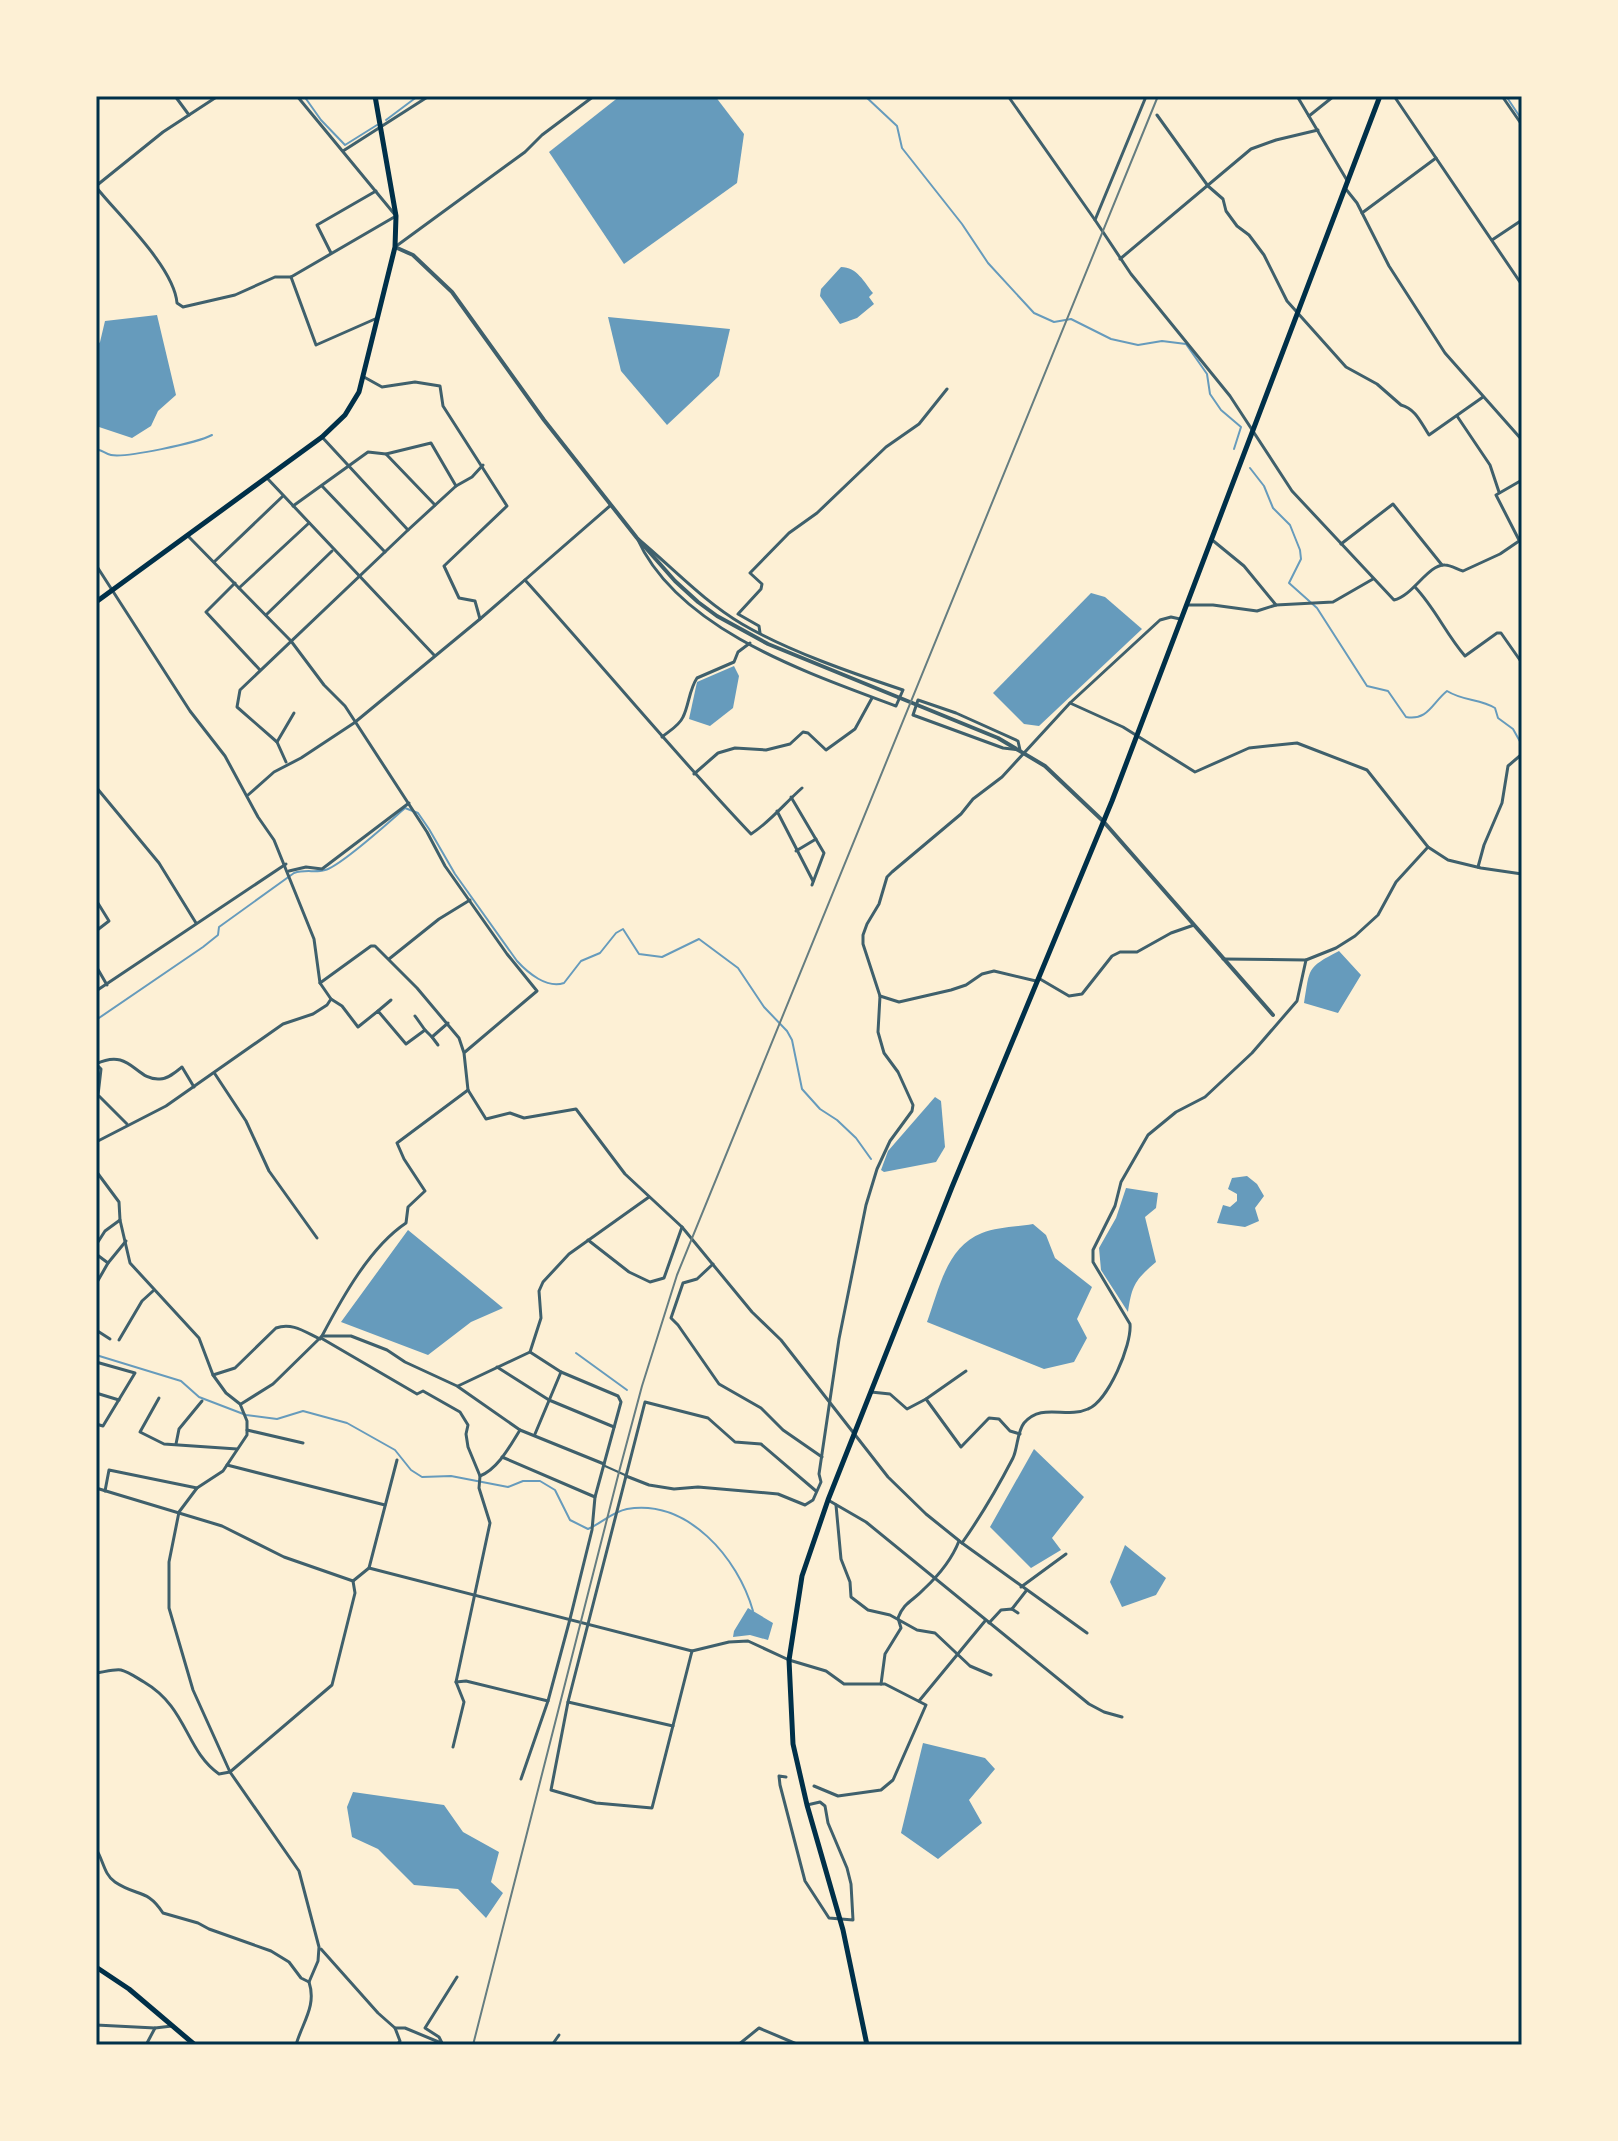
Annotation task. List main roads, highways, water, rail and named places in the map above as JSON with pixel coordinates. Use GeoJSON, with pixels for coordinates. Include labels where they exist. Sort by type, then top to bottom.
{"type":"FeatureCollection","features":[{"type":"Feature","properties":{"kind":"highway"},"geometry":{"type":"LineString","coordinates":[[96,602],[322,437],[354,403],[364,377],[395,247],[396,216],[375,96]]}},
{"type":"Feature","properties":{"kind":"highway"},"geometry":{"type":"LineString","coordinates":[[867,2045],[843,1930],[793,1744],[789,1660],[802,1576],[870,1392],[1103,821],[1380,96]]}},
{"type":"Feature","properties":{"kind":"highway"},"geometry":{"type":"LineString","coordinates":[[96,1967],[129,1989],[195,2045]]}},
{"type":"Feature","properties":{"kind":"water"},"geometry":{"type":"Polygon","coordinates":[[[620,96],[715,96],[744,134],[737,183],[624,264],[549,152],[620,96]]]}},
{"type":"Feature","properties":{"kind":"water"},"geometry":{"type":"Polygon","coordinates":[[[841,267],[860,276],[873,293],[869,297],[874,304],[857,318],[840,324],[820,296],[821,289],[841,267]]]}},
{"type":"Feature","properties":{"kind":"water"},"geometry":{"type":"Polygon","coordinates":[[[157,315],[176,395],[158,411],[151,426],[132,438],[96,426],[96,347],[105,321],[157,315]]]}},
{"type":"Feature","properties":{"kind":"water"},"geometry":{"type":"Polygon","coordinates":[[[608,317],[730,329],[719,376],[667,425],[621,371],[608,317]]]}},
{"type":"Feature","properties":{"kind":"water"},"geometry":{"type":"Polygon","coordinates":[[[1091,593],[1105,597],[1142,629],[1039,726],[1024,724],[993,693],[1091,593]]]}},
{"type":"Feature","properties":{"kind":"water"},"geometry":{"type":"Polygon","coordinates":[[[734,666],[739,676],[733,708],[710,726],[689,719],[697,682],[734,666]]]}},
{"type":"Feature","properties":{"kind":"water"},"geometry":{"type":"Polygon","coordinates":[[[1339,951],[1361,975],[1338,1013],[1304,1003],[1311,970],[1339,951]]]}},
{"type":"Feature","properties":{"kind":"water"},"geometry":{"type":"Polygon","coordinates":[[[935,1097],[941,1101],[945,1147],[936,1162],[884,1172],[881,1170],[888,1151],[935,1097]]]}},
{"type":"Feature","properties":{"kind":"water"},"geometry":{"type":"Polygon","coordinates":[[[1247,1176],[1257,1184],[1264,1196],[1255,1208],[1259,1221],[1245,1227],[1217,1223],[1223,1205],[1230,1207],[1237,1201],[1237,1194],[1228,1189],[1232,1178],[1247,1176]]]}},
{"type":"Feature","properties":{"kind":"water"},"geometry":{"type":"Polygon","coordinates":[[[1126,1188],[1158,1193],[1156,1208],[1145,1217],[1156,1262],[1136,1284],[1128,1312],[1101,1270],[1099,1248],[1116,1218],[1126,1188]]]}},
{"type":"Feature","properties":{"kind":"water"},"geometry":{"type":"Polygon","coordinates":[[[1033,1224],[1046,1235],[1055,1258],[1092,1287],[1077,1319],[1087,1338],[1074,1362],[1044,1369],[927,1322],[940,1283],[960,1248],[988,1231],[1033,1224]]]}},
{"type":"Feature","properties":{"kind":"water"},"geometry":{"type":"Polygon","coordinates":[[[408,1230],[503,1308],[471,1322],[428,1355],[341,1322],[408,1230]]]}},
{"type":"Feature","properties":{"kind":"water"},"geometry":{"type":"Polygon","coordinates":[[[1034,1449],[1084,1497],[1052,1538],[1061,1550],[1031,1568],[990,1527],[1034,1449]]]}},
{"type":"Feature","properties":{"kind":"water"},"geometry":{"type":"Polygon","coordinates":[[[1125,1545],[1166,1578],[1156,1595],[1122,1607],[1110,1582],[1125,1545]]]}},
{"type":"Feature","properties":{"kind":"water"},"geometry":{"type":"Polygon","coordinates":[[[748,1608],[773,1623],[768,1640],[750,1635],[733,1637],[748,1608]]]}},
{"type":"Feature","properties":{"kind":"water"},"geometry":{"type":"Polygon","coordinates":[[[923,1743],[985,1758],[995,1769],[969,1800],[982,1823],[938,1859],[901,1833],[923,1743]]]}},
{"type":"Feature","properties":{"kind":"water"},"geometry":{"type":"Polygon","coordinates":[[[353,1792],[444,1805],[463,1832],[499,1852],[491,1882],[503,1893],[486,1918],[458,1889],[414,1885],[378,1849],[352,1837],[347,1807],[353,1792]]]}},
{"type":"Feature","properties":{"kind":"waterway"},"geometry":{"type":"LineString","coordinates":[[304,96],[345,145],[377,125]]}},
{"type":"Feature","properties":{"kind":"waterway"},"geometry":{"type":"LineString","coordinates":[[386,120],[418,96]]}},
{"type":"Feature","properties":{"kind":"waterway"},"geometry":{"type":"LineString","coordinates":[[865,96],[897,126],[902,148],[962,224],[988,263],[1034,313],[1054,322],[1071,319],[1111,339],[1138,345],[1162,341],[1186,344],[1207,374],[1210,394],[1221,410],[1241,427],[1234,449]]}},
{"type":"Feature","properties":{"kind":"waterway"},"geometry":{"type":"LineString","coordinates":[[1506,96],[1522,120]]}},
{"type":"Feature","properties":{"kind":"waterway"},"geometry":{"type":"LineString","coordinates":[[96,452],[131,454],[177,446],[212,435]]}},
{"type":"Feature","properties":{"kind":"waterway"},"geometry":{"type":"LineString","coordinates":[[1250,468],[1264,486],[1273,508],[1290,525],[1300,550],[1301,559],[1289,583],[1317,608],[1367,686],[1388,691],[1406,717],[1425,714],[1447,691],[1489,705],[1495,708],[1498,718],[1513,729],[1522,745]]}},
{"type":"Feature","properties":{"kind":"waterway"},"geometry":{"type":"LineString","coordinates":[[96,1020],[203,947],[218,935],[219,927],[294,873],[332,867],[405,808],[418,813],[455,874],[517,961],[545,982],[564,983],[581,961],[600,953],[623,929],[639,954],[662,957],[699,939],[738,968],[764,1007],[792,1040],[802,1089],[820,1109],[856,1138],[871,1159]]}},
{"type":"Feature","properties":{"kind":"waterway"},"geometry":{"type":"LineString","coordinates":[[576,1353],[627,1390]]}},
{"type":"Feature","properties":{"kind":"waterway"},"geometry":{"type":"LineString","coordinates":[[96,1355],[181,1381],[199,1397],[246,1415],[277,1419],[303,1411],[347,1423],[395,1450],[411,1470],[422,1477],[451,1476],[508,1487],[523,1481],[540,1481],[555,1490],[570,1520],[588,1529],[627,1509],[649,1508],[670,1513],[690,1523],[723,1553],[736,1571],[753,1611]]}},
{"type":"Feature","properties":{"kind":"railway"},"geometry":{"type":"LineString","coordinates":[[473,2045],[619,1472],[677,1275],[1158,96]]}}]}
